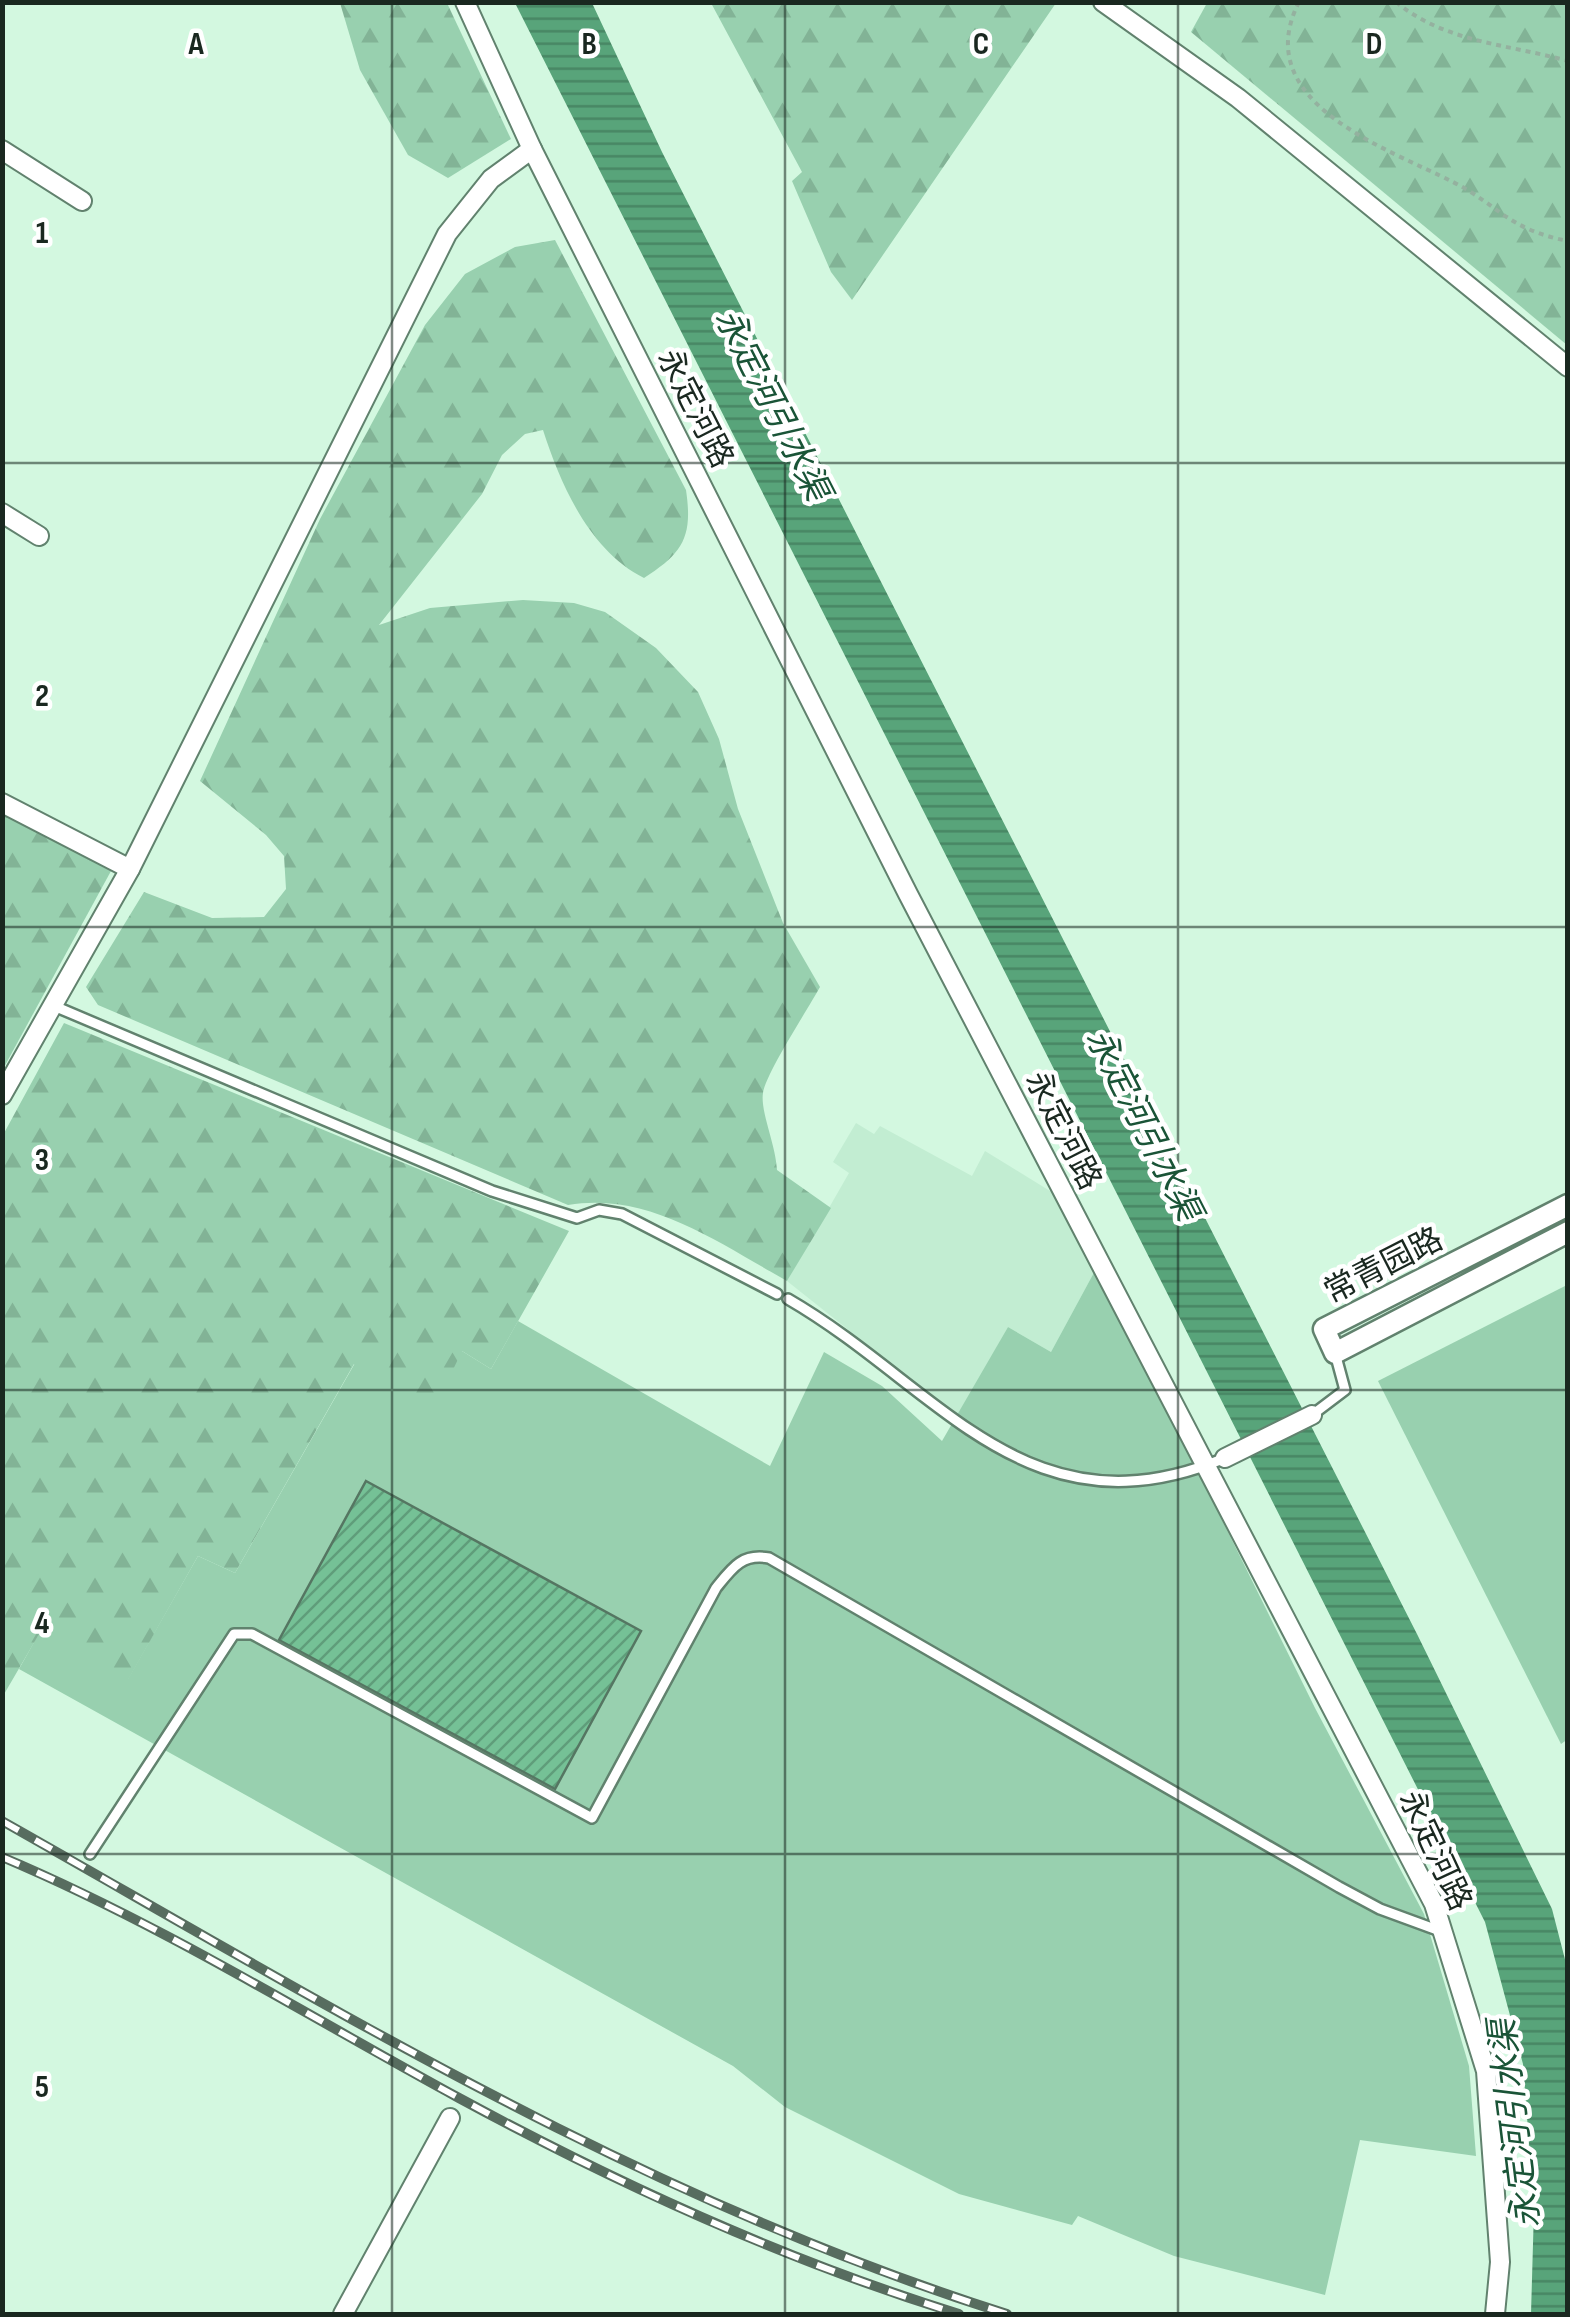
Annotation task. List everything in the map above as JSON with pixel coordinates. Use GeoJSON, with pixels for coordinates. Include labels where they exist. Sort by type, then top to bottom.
{"type":"FeatureCollection","features":[{"type":"Feature","properties":{"kind":"street","name":"永定河路"},"geometry":{"type":"LineString","coordinates":[[465,2],[532,150],[1205,1467],[1434,1904],[1486,2072],[1500,2262],[1495,2314]]}},
{"type":"Feature","properties":{"kind":"street"},"geometry":{"type":"LineString","coordinates":[[1102,2],[1238,98],[1568,367]]}},
{"type":"Feature","properties":{"kind":"street"},"geometry":{"type":"LineString","coordinates":[[2,150],[82,202]]}},
{"type":"Feature","properties":{"kind":"street"},"geometry":{"type":"LineString","coordinates":[[2,1095],[130,869],[447,234],[491,179],[532,150]]}},
{"type":"Feature","properties":{"kind":"street"},"geometry":{"type":"LineString","coordinates":[[2,513],[40,536]]}},
{"type":"Feature","properties":{"kind":"street"},"geometry":{"type":"LineString","coordinates":[[2,803],[130,869]]}},
{"type":"Feature","properties":{"kind":"street","name":"常青园路"},"geometry":{"type":"LineString","coordinates":[[1568,1206],[1324,1329],[1335,1353],[1568,1232]]}},
{"type":"Feature","properties":{"kind":"street"},"geometry":{"type":"LineString","coordinates":[[1225,1458],[1312,1416]]}},
{"type":"Feature","properties":{"kind":"street"},"geometry":{"type":"LineString","coordinates":[[343,2314],[450,2118]]}},
{"type":"Feature","properties":{"kind":"lane"},"geometry":{"type":"LineString","coordinates":[[54,1006],[492,1191],[577,1218],[598,1210],[622,1214],[822,1319],[943,1411],[1029,1464],[1108,1485],[1205,1467],[1225,1458]]}},
{"type":"Feature","properties":{"kind":"lane"},"geometry":{"type":"LineString","coordinates":[[1312,1416],[1345,1390],[1335,1353]]}},
{"type":"Feature","properties":{"kind":"lane"},"geometry":{"type":"LineString","coordinates":[[90,1854],[234,1634],[252,1634],[592,1818],[716,1588],[735,1564],[752,1555],[769,1558],[1380,1909],[1442,1932]]}},
{"type":"Feature","properties":{"kind":"path"},"geometry":{"type":"LineString","coordinates":[[1299,2],[1291,19],[1287,55],[1300,85],[1349,132],[1457,184],[1518,228],[1568,241]]}},
{"type":"Feature","properties":{"kind":"path"},"geometry":{"type":"LineString","coordinates":[[1396,2],[1410,14],[1471,42],[1520,47],[1568,61]]}},
{"type":"Feature","properties":{"kind":"shaded area"},"geometry":{"type":"Polygon","coordinates":[[[856,1123],[874,1134],[880,1126],[972,1176],[985,1151],[1063,1199],[1097,1267],[1051,1352],[1008,1327],[958,1417],[787,1281],[849,1173],[833,1162],[856,1123]]]}},
{"type":"Feature","properties":{"kind":"green space"},"geometry":{"type":"Polygon","coordinates":[[[340,3],[447,3],[511,139],[448,178],[408,155],[360,70],[340,3]]]}},
{"type":"Feature","properties":{"kind":"green space"},"geometry":{"type":"Polygon","coordinates":[[[711,3],[1056,3],[852,300],[831,272],[792,181],[802,172],[711,3]]]}},
{"type":"Feature","properties":{"kind":"green space"},"geometry":{"type":"Polygon","coordinates":[[[1207,3],[1567,3],[1567,345],[1191,32],[1207,3]]]}},
{"type":"Feature","properties":{"kind":"green space"},"geometry":{"type":"Polygon","coordinates":[[[555,240],[686,490],[688,520],[682,542],[668,560],[644,578],[625,566],[580,515],[543,430],[525,434],[502,455],[482,494],[379,625],[430,608],[523,600],[574,603],[605,612],[656,648],[698,692],[719,739],[738,809],[783,923],[820,987],[779,1056],[763,1093],[777,1170],[831,1208],[787,1281],[709,1237],[655,1213],[598,1203],[568,1205],[98,1005],[86,987],[144,892],[212,918],[264,917],[286,889],[284,856],[266,835],[200,781],[320,519],[425,325],[465,274],[515,247],[555,240]]]}},
{"type":"Feature","properties":{"kind":"green space"},"geometry":{"type":"Polygon","coordinates":[[[3,815],[111,871],[3,1069],[3,815]]]}},
{"type":"Feature","properties":{"kind":"green space"},"geometry":{"type":"Polygon","coordinates":[[[64,1023],[569,1231],[491,1369],[462,1351],[432,1413],[354,1364],[235,1573],[198,1556],[128,1680],[42,1629],[3,1696],[3,1135],[64,1023]]]}},
{"type":"Feature","properties":{"kind":"green space"},"geometry":{"type":"Polygon","coordinates":[[[1097,1267],[1315,1708],[1424,1914],[1469,2066],[1476,2156],[1360,2140],[1325,2295],[1174,2256],[1078,2216],[1072,2225],[959,2194],[785,2107],[733,2066],[19,1669],[42,1628],[128,1679],[198,1556],[235,1573],[355,1363],[462,1351],[491,1369],[518,1321],[770,1466],[824,1352],[882,1386],[942,1441],[1008,1327],[1051,1352],[1097,1267]]]}},
{"type":"Feature","properties":{"kind":"green space"},"geometry":{"type":"Polygon","coordinates":[[[1567,1285],[1568,1739],[1561,1744],[1378,1381],[1567,1285]]]}},
{"type":"Feature","properties":{"kind":"water","name":"永定河引水渠"},"geometry":{"type":"Polygon","coordinates":[[[515,3],[592,3],[662,152],[1417,1634],[1552,1909],[1568,1971],[1567,2314],[1531,2314],[1534,2209],[1523,2064],[1485,1922],[515,3]]]}},
{"type":"Feature","properties":{"kind":"building"},"geometry":{"type":"Polygon","coordinates":[[[366,1481],[641,1631],[555,1789],[279,1640],[366,1481]]]}},
{"type":"Feature","properties":{"kind":"railway"},"geometry":{"type":"LineString","coordinates":[[2,1821],[369,2029],[616,2157],[743,2215],[873,2267],[1007,2314]]}},
{"type":"Feature","properties":{"kind":"railway"},"geometry":{"type":"LineString","coordinates":[[2,1857],[177,1941],[580,2161],[766,2245],[959,2314]]}}]}
